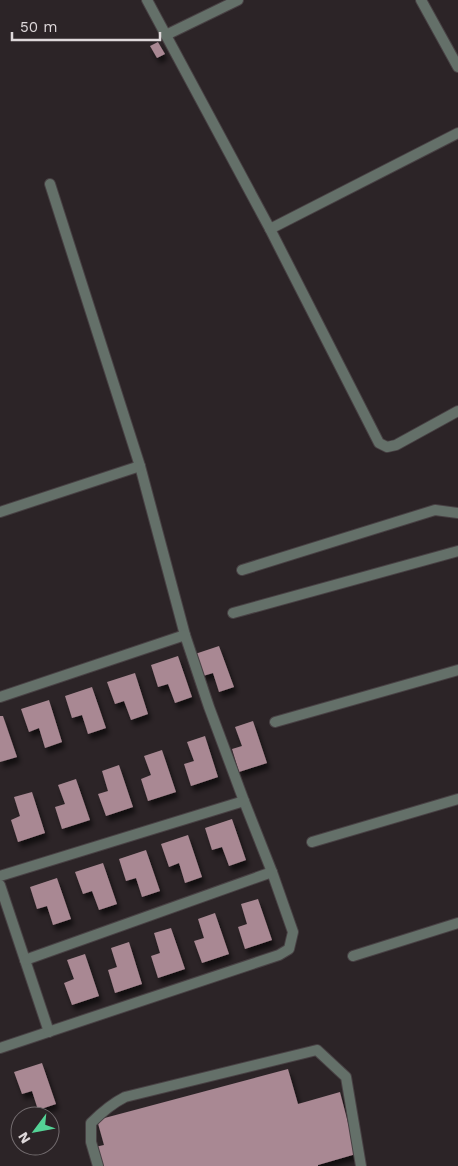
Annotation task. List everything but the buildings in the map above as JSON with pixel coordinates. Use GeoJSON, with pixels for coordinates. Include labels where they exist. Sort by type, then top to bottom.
{"type":"FeatureCollection","features":[{"type":"Feature","properties":{"kind":"street"},"geometry":{"type":"LineString","coordinates":[[147,0],[270,229],[379,443],[387,447],[396,444],[458,411]]}},
{"type":"Feature","properties":{"kind":"street"},"geometry":{"type":"LineString","coordinates":[[166,35],[238,0]]}},
{"type":"Feature","properties":{"kind":"street"},"geometry":{"type":"LineString","coordinates":[[422,0],[458,67]]}},
{"type":"Feature","properties":{"kind":"street"},"geometry":{"type":"LineString","coordinates":[[270,229],[458,133]]}},
{"type":"Feature","properties":{"kind":"street"},"geometry":{"type":"LineString","coordinates":[[0,1048],[279,956],[289,949],[293,932],[209,707],[185,635],[140,466],[50,184]]}},
{"type":"Feature","properties":{"kind":"street"},"geometry":{"type":"LineString","coordinates":[[0,512],[140,466]]}},
{"type":"Feature","properties":{"kind":"street"},"geometry":{"type":"LineString","coordinates":[[242,570],[435,510],[458,514]]}},
{"type":"Feature","properties":{"kind":"street"},"geometry":{"type":"LineString","coordinates":[[233,613],[458,551]]}},
{"type":"Feature","properties":{"kind":"street"},"geometry":{"type":"LineString","coordinates":[[0,697],[185,635]]}},
{"type":"Feature","properties":{"kind":"street"},"geometry":{"type":"LineString","coordinates":[[275,722],[458,670]]}},
{"type":"Feature","properties":{"kind":"street"},"geometry":{"type":"LineString","coordinates":[[312,842],[458,799]]}},
{"type":"Feature","properties":{"kind":"street"},"geometry":{"type":"LineString","coordinates":[[0,876],[244,801]]}},
{"type":"Feature","properties":{"kind":"street"},"geometry":{"type":"LineString","coordinates":[[25,960],[272,872]]}},
{"type":"Feature","properties":{"kind":"street"},"geometry":{"type":"LineString","coordinates":[[0,885],[49,1032]]}},
{"type":"Feature","properties":{"kind":"street"},"geometry":{"type":"LineString","coordinates":[[352,956],[458,923]]}},
{"type":"Feature","properties":{"kind":"street"},"geometry":{"type":"LineString","coordinates":[[98,1166],[91,1142],[91,1123],[113,1103],[125,1097],[318,1050],[346,1077],[361,1166]]}}]}
